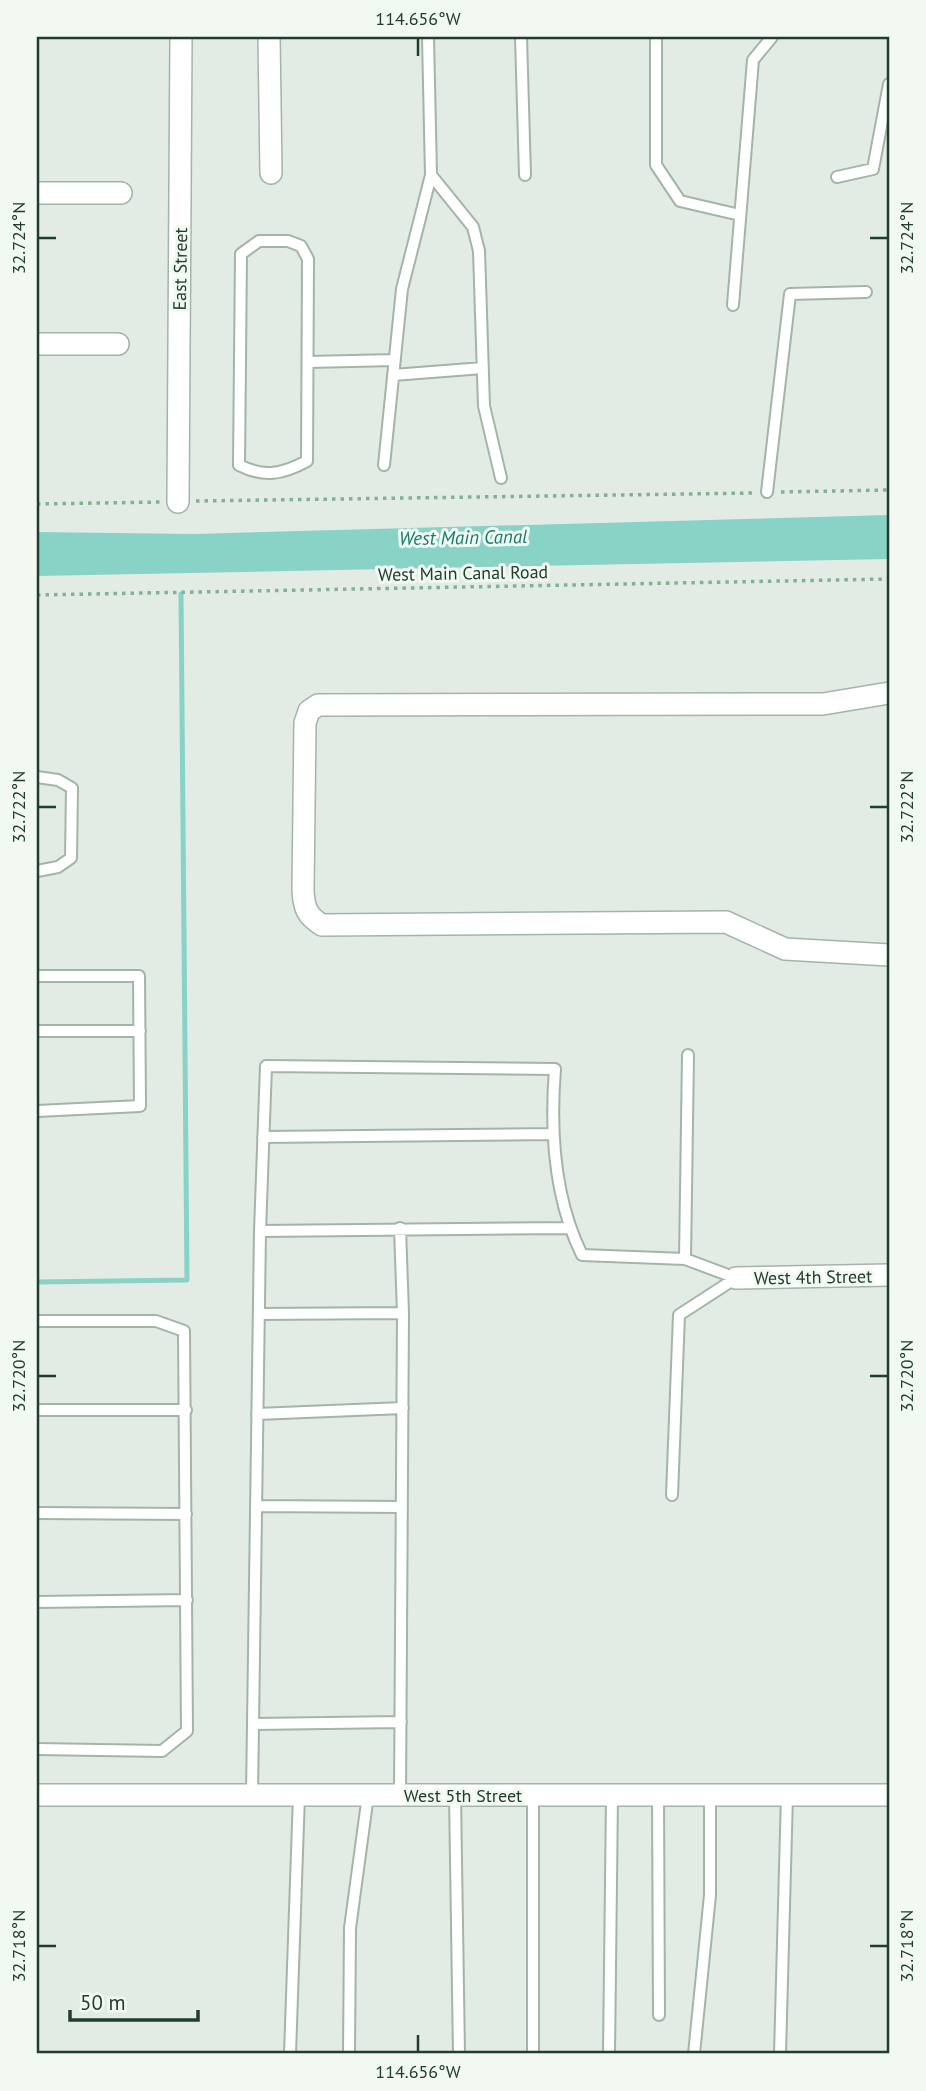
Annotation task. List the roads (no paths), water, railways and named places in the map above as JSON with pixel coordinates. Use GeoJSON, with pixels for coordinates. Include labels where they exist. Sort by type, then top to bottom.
{"type":"FeatureCollection","features":[{"type":"Feature","properties":{"kind":"street","name":"East Street"},"geometry":{"type":"LineString","coordinates":[[178,502],[181,37]]}},
{"type":"Feature","properties":{"kind":"street"},"geometry":{"type":"LineString","coordinates":[[269,37],[271,173]]}},
{"type":"Feature","properties":{"kind":"street"},"geometry":{"type":"LineString","coordinates":[[37,193],[121,193]]}},
{"type":"Feature","properties":{"kind":"street"},"geometry":{"type":"LineString","coordinates":[[37,344],[118,344]]}},
{"type":"Feature","properties":{"kind":"street"},"geometry":{"type":"LineString","coordinates":[[889,693],[823,704],[318,705],[309,711],[305,723],[303,891],[304,907],[309,918],[322,925],[726,922],[785,949],[889,955]]}},
{"type":"Feature","properties":{"kind":"street","name":"West 4th Street"},"geometry":{"type":"LineString","coordinates":[[736,1278],[889,1275]]}},
{"type":"Feature","properties":{"kind":"street","name":"West 5th Street"},"geometry":{"type":"LineString","coordinates":[[37,1795],[889,1795]]}},
{"type":"Feature","properties":{"kind":"lane"},"geometry":{"type":"LineString","coordinates":[[384,465],[402,289],[431,174],[428,37]]}},
{"type":"Feature","properties":{"kind":"lane"},"geometry":{"type":"LineString","coordinates":[[522,37],[525,175]]}},
{"type":"Feature","properties":{"kind":"lane"},"geometry":{"type":"LineString","coordinates":[[656,37],[656,165],[680,201],[740,215]]}},
{"type":"Feature","properties":{"kind":"lane"},"geometry":{"type":"LineString","coordinates":[[733,305],[753,60],[772,37]]}},
{"type":"Feature","properties":{"kind":"lane"},"geometry":{"type":"LineString","coordinates":[[837,177],[873,169],[885,133],[889,84]]}},
{"type":"Feature","properties":{"kind":"lane"},"geometry":{"type":"LineString","coordinates":[[431,174],[474,228],[479,251],[484,406],[501,478]]}},
{"type":"Feature","properties":{"kind":"lane"},"geometry":{"type":"LineString","coordinates":[[259,242],[288,242],[301,246],[308,259],[308,362],[307,461],[285,473],[255,473],[239,465],[241,254],[259,242]]}},
{"type":"Feature","properties":{"kind":"lane"},"geometry":{"type":"LineString","coordinates":[[767,492],[790,293],[866,292]]}},
{"type":"Feature","properties":{"kind":"lane"},"geometry":{"type":"LineString","coordinates":[[308,362],[395,360]]}},
{"type":"Feature","properties":{"kind":"lane"},"geometry":{"type":"LineString","coordinates":[[393,375],[483,368]]}},
{"type":"Feature","properties":{"kind":"lane"},"geometry":{"type":"LineString","coordinates":[[37,777],[58,780],[72,788],[71,858],[58,867],[37,871]]}},
{"type":"Feature","properties":{"kind":"lane"},"geometry":{"type":"LineString","coordinates":[[37,976],[139,976],[140,1031],[140,1107],[37,1111]]}},
{"type":"Feature","properties":{"kind":"lane"},"geometry":{"type":"LineString","coordinates":[[37,1031],[140,1031]]}},
{"type":"Feature","properties":{"kind":"lane"},"geometry":{"type":"LineString","coordinates":[[685,1259],[688,1055]]}},
{"type":"Feature","properties":{"kind":"lane"},"geometry":{"type":"LineString","coordinates":[[252,1795],[260,1231],[266,1066],[555,1069],[552,1134],[569,1228],[582,1255],[685,1259],[736,1278]]}},
{"type":"Feature","properties":{"kind":"lane"},"geometry":{"type":"LineString","coordinates":[[263,1137],[552,1134]]}},
{"type":"Feature","properties":{"kind":"lane"},"geometry":{"type":"LineString","coordinates":[[400,1228],[403,1312],[400,1795]]}},
{"type":"Feature","properties":{"kind":"lane"},"geometry":{"type":"LineString","coordinates":[[260,1231],[569,1228]]}},
{"type":"Feature","properties":{"kind":"lane"},"geometry":{"type":"LineString","coordinates":[[672,1495],[679,1315],[736,1278]]}},
{"type":"Feature","properties":{"kind":"lane"},"geometry":{"type":"LineString","coordinates":[[259,1314],[403,1312]]}},
{"type":"Feature","properties":{"kind":"lane"},"geometry":{"type":"LineString","coordinates":[[37,1321],[156,1321],[184,1331],[187,1600],[187,1731],[162,1751],[37,1749]]}},
{"type":"Feature","properties":{"kind":"lane"},"geometry":{"type":"LineString","coordinates":[[257,1414],[403,1408]]}},
{"type":"Feature","properties":{"kind":"lane"},"geometry":{"type":"LineString","coordinates":[[37,1410],[186,1410]]}},
{"type":"Feature","properties":{"kind":"lane"},"geometry":{"type":"LineString","coordinates":[[256,1506],[402,1507]]}},
{"type":"Feature","properties":{"kind":"lane"},"geometry":{"type":"LineString","coordinates":[[37,1513],[186,1514]]}},
{"type":"Feature","properties":{"kind":"lane"},"geometry":{"type":"LineString","coordinates":[[37,1602],[187,1600]]}},
{"type":"Feature","properties":{"kind":"lane"},"geometry":{"type":"LineString","coordinates":[[253,1724],[401,1722]]}},
{"type":"Feature","properties":{"kind":"lane"},"geometry":{"type":"LineString","coordinates":[[658,1794],[659,2015]]}},
{"type":"Feature","properties":{"kind":"lane"},"geometry":{"type":"LineString","coordinates":[[694,2054],[710,1895],[710,1794]]}},
{"type":"Feature","properties":{"kind":"lane"},"geometry":{"type":"LineString","coordinates":[[290,2054],[299,1795]]}},
{"type":"Feature","properties":{"kind":"lane"},"geometry":{"type":"LineString","coordinates":[[349,2054],[350,1928],[368,1795]]}},
{"type":"Feature","properties":{"kind":"lane"},"geometry":{"type":"LineString","coordinates":[[455,1795],[459,2054]]}},
{"type":"Feature","properties":{"kind":"lane"},"geometry":{"type":"LineString","coordinates":[[533,1795],[533,2054]]}},
{"type":"Feature","properties":{"kind":"lane"},"geometry":{"type":"LineString","coordinates":[[609,2054],[612,1795]]}},
{"type":"Feature","properties":{"kind":"lane"},"geometry":{"type":"LineString","coordinates":[[780,2054],[787,1795]]}},
{"type":"Feature","properties":{"kind":"water","name":"West Main Canal"},"geometry":{"type":"Polygon","coordinates":[[[889,515],[889,559],[37,576],[37,532],[194,534],[889,515]]]}},
{"type":"Feature","properties":{"kind":"waterway"},"geometry":{"type":"LineString","coordinates":[[37,1282],[187,1280],[181,594]]}}]}
